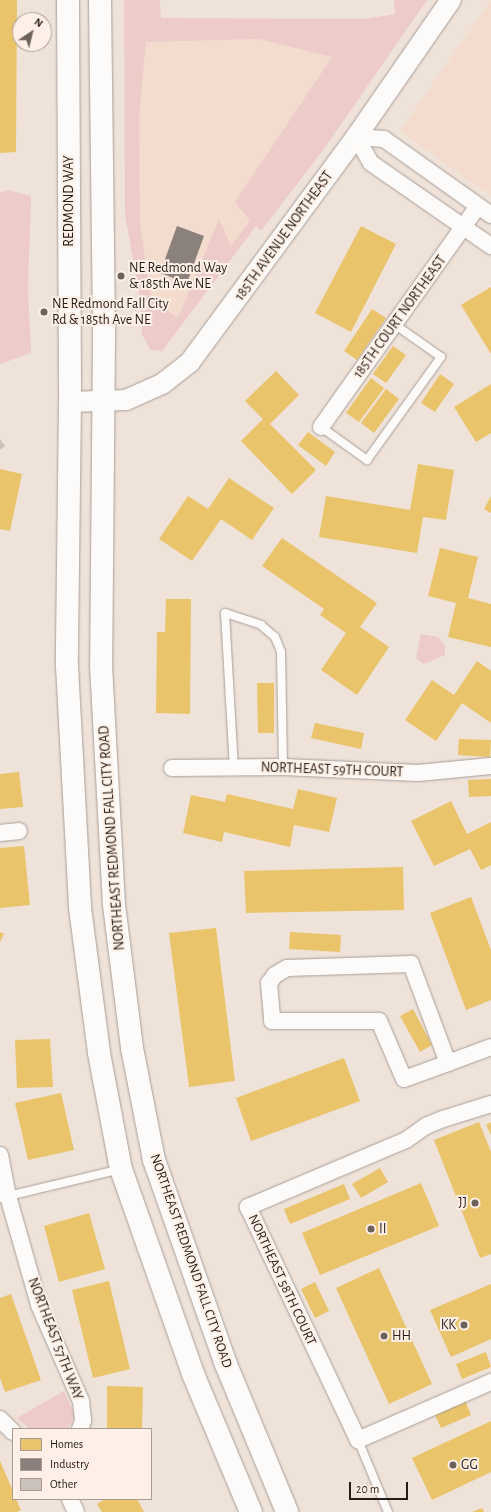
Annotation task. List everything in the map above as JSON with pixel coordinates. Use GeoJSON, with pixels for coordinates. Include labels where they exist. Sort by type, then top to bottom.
{"type":"FeatureCollection","features":[{"type":"Feature","properties":{"kind":"main road","name":"REDMOND WAY"},"geometry":{"type":"LineString","coordinates":[[68,0],[70,402]]}},
{"type":"Feature","properties":{"kind":"main road"},"geometry":{"type":"LineString","coordinates":[[100,0],[104,401]]}},
{"type":"Feature","properties":{"kind":"main road","name":"NORTHEAST REDMOND FALL CITY ROAD"},"geometry":{"type":"LineString","coordinates":[[104,401],[101,665],[114,905],[132,1048],[154,1160],[225,1362],[287,1512]]}},
{"type":"Feature","properties":{"kind":"main road"},"geometry":{"type":"LineString","coordinates":[[70,402],[67,666],[80,908],[99,1053],[122,1169],[193,1374],[250,1512]]}},
{"type":"Feature","properties":{"kind":"street","name":"185TH AVENUE NORTHEAST"},"geometry":{"type":"LineString","coordinates":[[70,402],[126,400],[162,384],[190,362],[356,137],[451,0]]}},
{"type":"Feature","properties":{"kind":"street"},"geometry":{"type":"LineString","coordinates":[[356,137],[384,139],[485,211]]}},
{"type":"Feature","properties":{"kind":"street"},"geometry":{"type":"LineString","coordinates":[[356,137],[371,163],[491,246]]}},
{"type":"Feature","properties":{"kind":"street","name":"185TH COURT NORTHEAST"},"geometry":{"type":"LineString","coordinates":[[321,427],[464,227],[485,211]]}},
{"type":"Feature","properties":{"kind":"street","name":"NORTHEAST 59TH COURT"},"geometry":{"type":"LineString","coordinates":[[172,768],[234,769],[283,767],[418,773],[491,766]]}},
{"type":"Feature","properties":{"kind":"street"},"geometry":{"type":"LineString","coordinates":[[0,833],[19,831]]}},
{"type":"Feature","properties":{"kind":"street"},"geometry":{"type":"LineString","coordinates":[[448,1063],[411,964],[287,968],[275,975],[269,983],[272,1021],[379,1021],[404,1079],[448,1063],[491,1047]]}},
{"type":"Feature","properties":{"kind":"street","name":"NORTHEAST 58TH COURT"},"geometry":{"type":"LineString","coordinates":[[358,1440],[248,1206],[406,1140],[426,1126],[491,1104]]}},
{"type":"Feature","properties":{"kind":"street","name":"NORTHEAST 57TH WAY"},"geometry":{"type":"LineString","coordinates":[[0,1155],[4,1197],[39,1305],[81,1401],[83,1421],[80,1428]]}},
{"type":"Feature","properties":{"kind":"street"},"geometry":{"type":"LineString","coordinates":[[358,1440],[491,1382]]}},
{"type":"Feature","properties":{"kind":"street"},"geometry":{"type":"LineString","coordinates":[[0,1419],[12,1431]]}},
{"type":"Feature","properties":{"kind":"street"},"geometry":{"type":"LineString","coordinates":[[70,1500],[76,1512]]}},
{"type":"Feature","properties":{"kind":"lane"},"geometry":{"type":"LineString","coordinates":[[321,427],[367,460],[441,357],[394,324]]}},
{"type":"Feature","properties":{"kind":"lane"},"geometry":{"type":"LineString","coordinates":[[234,769],[225,613],[261,625],[275,637],[281,652],[283,767]]}},
{"type":"Feature","properties":{"kind":"lane"},"geometry":{"type":"LineString","coordinates":[[4,1197],[122,1169]]}},
{"type":"Feature","properties":{"kind":"lane"},"geometry":{"type":"LineString","coordinates":[[358,1440],[388,1512]]}},
{"type":"Feature","properties":{"kind":"shaded area"},"geometry":{"type":"Polygon","coordinates":[[[124,0],[160,0],[161,18],[366,19],[395,14],[394,0],[427,0],[326,146],[261,231],[256,226],[162,351],[150,350],[142,334],[139,292],[125,215],[124,0]],[[259,39],[146,42],[139,116],[140,223],[151,299],[178,318],[219,219],[231,246],[250,221],[235,202],[332,57],[259,39]]]}},
{"type":"Feature","properties":{"kind":"shaded area"},"geometry":{"type":"Polygon","coordinates":[[[491,0],[491,196],[400,131],[491,0]]]}},
{"type":"Feature","properties":{"kind":"shaded area"},"geometry":{"type":"Polygon","coordinates":[[[259,39],[332,57],[235,202],[251,221],[231,246],[219,219],[178,318],[151,299],[140,223],[139,116],[146,42],[259,39]]]}},
{"type":"Feature","properties":{"kind":"shaded area"},"geometry":{"type":"Polygon","coordinates":[[[8,190],[31,196],[28,289],[31,353],[0,364],[0,193],[8,190]]]}},
{"type":"Feature","properties":{"kind":"shaded area"},"geometry":{"type":"Polygon","coordinates":[[[421,634],[438,637],[445,645],[445,655],[424,664],[416,658],[421,634]]]}},
{"type":"Feature","properties":{"kind":"shaded area"},"geometry":{"type":"Polygon","coordinates":[[[64,1391],[75,1415],[68,1428],[29,1428],[17,1418],[64,1391]]]}},
{"type":"Feature","properties":{"kind":"building: Homes"},"geometry":{"type":"Polygon","coordinates":[[[0,0],[17,0],[17,12],[12,12],[12,52],[17,52],[16,152],[0,153],[0,0]]]}},
{"type":"Feature","properties":{"kind":"building: Homes"},"geometry":{"type":"Polygon","coordinates":[[[361,226],[396,244],[351,332],[315,313],[361,226]]]}},
{"type":"Feature","properties":{"kind":"building: Homes"},"geometry":{"type":"Polygon","coordinates":[[[491,287],[491,354],[461,305],[491,287]]]}},
{"type":"Feature","properties":{"kind":"building: Homes"},"geometry":{"type":"Polygon","coordinates":[[[372,309],[386,318],[357,360],[344,351],[372,309]]]}},
{"type":"Feature","properties":{"kind":"building: Homes"},"geometry":{"type":"Polygon","coordinates":[[[393,346],[406,355],[386,383],[373,374],[393,346]]]}},
{"type":"Feature","properties":{"kind":"building: Homes"},"geometry":{"type":"Polygon","coordinates":[[[276,371],[299,395],[270,424],[316,470],[292,494],[241,441],[263,419],[245,401],[276,371]]]}},
{"type":"Feature","properties":{"kind":"building: Homes"},"geometry":{"type":"Polygon","coordinates":[[[440,374],[454,384],[435,412],[421,403],[440,374]]]}},
{"type":"Feature","properties":{"kind":"building: Homes"},"geometry":{"type":"Polygon","coordinates":[[[371,378],[384,388],[359,422],[346,413],[371,378]]]}},
{"type":"Feature","properties":{"kind":"building: Homes"},"geometry":{"type":"Polygon","coordinates":[[[491,384],[491,433],[476,442],[454,407],[491,384]]]}},
{"type":"Feature","properties":{"kind":"building: Homes"},"geometry":{"type":"Polygon","coordinates":[[[386,389],[399,399],[374,433],[361,423],[386,389]]]}},
{"type":"Feature","properties":{"kind":"building: Homes"},"geometry":{"type":"Polygon","coordinates":[[[308,432],[335,452],[326,466],[298,445],[308,432]]]}},
{"type":"Feature","properties":{"kind":"building: Homes"},"geometry":{"type":"Polygon","coordinates":[[[418,464],[454,470],[446,520],[423,517],[417,553],[319,537],[326,496],[410,510],[418,464]]]}},
{"type":"Feature","properties":{"kind":"building: Homes"},"geometry":{"type":"Polygon","coordinates":[[[0,469],[22,474],[10,531],[0,529],[0,469]]]}},
{"type":"Feature","properties":{"kind":"building: Homes"},"geometry":{"type":"Polygon","coordinates":[[[229,478],[274,508],[252,540],[221,519],[192,561],[159,539],[188,496],[208,509],[229,478]]]}},
{"type":"Feature","properties":{"kind":"building: Homes"},"geometry":{"type":"Polygon","coordinates":[[[491,496],[491,513],[484,509],[491,496]]]}},
{"type":"Feature","properties":{"kind":"building: Homes"},"geometry":{"type":"Polygon","coordinates":[[[282,538],[377,603],[360,627],[389,647],[357,695],[321,670],[346,633],[320,615],[324,609],[262,566],[282,538]]]}},
{"type":"Feature","properties":{"kind":"building: Homes"},"geometry":{"type":"Polygon","coordinates":[[[440,548],[478,557],[468,598],[491,604],[491,647],[448,637],[456,603],[428,596],[440,548]]]}},
{"type":"Feature","properties":{"kind":"building: Homes"},"geometry":{"type":"Polygon","coordinates":[[[166,599],[191,599],[190,714],[156,713],[157,632],[165,632],[166,599]]]}},
{"type":"Feature","properties":{"kind":"building: Homes"},"geometry":{"type":"Polygon","coordinates":[[[477,661],[491,671],[491,723],[462,703],[436,741],[405,720],[432,680],[454,695],[477,661]]]}},
{"type":"Feature","properties":{"kind":"building: Homes"},"geometry":{"type":"Polygon","coordinates":[[[257,683],[274,683],[274,733],[258,733],[257,683]]]}},
{"type":"Feature","properties":{"kind":"building: Homes"},"geometry":{"type":"Polygon","coordinates":[[[315,723],[364,733],[361,749],[311,738],[315,723]]]}},
{"type":"Feature","properties":{"kind":"building: Homes"},"geometry":{"type":"Polygon","coordinates":[[[459,739],[491,740],[490,757],[458,755],[459,739]]]}},
{"type":"Feature","properties":{"kind":"building: Homes"},"geometry":{"type":"Polygon","coordinates":[[[19,772],[23,807],[0,809],[0,774],[19,772]]]}},
{"type":"Feature","properties":{"kind":"building: Homes"},"geometry":{"type":"Polygon","coordinates":[[[491,779],[491,796],[469,797],[468,780],[491,779]]]}},
{"type":"Feature","properties":{"kind":"building: Homes"},"geometry":{"type":"Polygon","coordinates":[[[298,789],[337,798],[329,832],[294,825],[290,847],[224,832],[222,842],[183,833],[191,795],[225,802],[227,794],[293,809],[298,789]]]}},
{"type":"Feature","properties":{"kind":"building: Homes"},"geometry":{"type":"Polygon","coordinates":[[[451,801],[467,834],[491,822],[491,865],[481,870],[470,849],[434,866],[411,821],[451,801]]]}},
{"type":"Feature","properties":{"kind":"building: Homes"},"geometry":{"type":"Polygon","coordinates":[[[24,846],[30,905],[0,908],[0,848],[24,846]]]}},
{"type":"Feature","properties":{"kind":"building: Homes"},"geometry":{"type":"Polygon","coordinates":[[[403,867],[404,910],[246,913],[244,871],[403,867]]]}},
{"type":"Feature","properties":{"kind":"building: Homes"},"geometry":{"type":"Polygon","coordinates":[[[471,897],[491,950],[491,1000],[466,1010],[430,913],[471,897]]]}},
{"type":"Feature","properties":{"kind":"building: Homes"},"geometry":{"type":"Polygon","coordinates":[[[216,928],[235,1081],[189,1087],[169,933],[216,928]]]}},
{"type":"Feature","properties":{"kind":"building: Homes"},"geometry":{"type":"Polygon","coordinates":[[[0,932],[4,934],[0,942],[0,932]]]}},
{"type":"Feature","properties":{"kind":"building: Homes"},"geometry":{"type":"Polygon","coordinates":[[[290,932],[341,935],[340,952],[289,949],[290,932]]]}},
{"type":"Feature","properties":{"kind":"building: Homes"},"geometry":{"type":"Polygon","coordinates":[[[413,1009],[432,1045],[420,1052],[400,1016],[413,1009]]]}},
{"type":"Feature","properties":{"kind":"building: Homes"},"geometry":{"type":"Polygon","coordinates":[[[50,1039],[53,1087],[17,1088],[15,1040],[50,1039]]]}},
{"type":"Feature","properties":{"kind":"building: Homes"},"geometry":{"type":"Polygon","coordinates":[[[344,1058],[360,1101],[251,1141],[236,1098],[344,1058]]]}},
{"type":"Feature","properties":{"kind":"building: Homes"},"geometry":{"type":"Polygon","coordinates":[[[61,1093],[74,1150],[28,1160],[15,1103],[61,1093]]]}},
{"type":"Feature","properties":{"kind":"building: Homes","name":"JJ"},"geometry":{"type":"Polygon","coordinates":[[[479,1122],[491,1152],[491,1254],[480,1258],[434,1140],[479,1122]]]}},
{"type":"Feature","properties":{"kind":"building: Homes"},"geometry":{"type":"Polygon","coordinates":[[[491,1122],[491,1135],[486,1125],[491,1122]]]}},
{"type":"Feature","properties":{"kind":"building: Homes"},"geometry":{"type":"Polygon","coordinates":[[[380,1168],[388,1182],[361,1198],[352,1184],[380,1168]]]}},
{"type":"Feature","properties":{"kind":"building: Homes","name":"II"},"geometry":{"type":"Polygon","coordinates":[[[421,1183],[439,1226],[320,1275],[302,1233],[421,1183]]]}},
{"type":"Feature","properties":{"kind":"building: Homes"},"geometry":{"type":"Polygon","coordinates":[[[344,1184],[350,1199],[290,1224],[284,1209],[344,1184]]]}},
{"type":"Feature","properties":{"kind":"building: Homes"},"geometry":{"type":"Polygon","coordinates":[[[89,1213],[105,1269],[59,1282],[44,1226],[89,1213]]]}},
{"type":"Feature","properties":{"kind":"building: Homes","name":"HH"},"geometry":{"type":"Polygon","coordinates":[[[379,1268],[432,1384],[389,1404],[336,1288],[379,1268]]]}},
{"type":"Feature","properties":{"kind":"building: Homes"},"geometry":{"type":"Polygon","coordinates":[[[109,1281],[130,1369],[93,1378],[72,1290],[109,1281]]]}},
{"type":"Feature","properties":{"kind":"building: Homes"},"geometry":{"type":"Polygon","coordinates":[[[315,1282],[329,1311],[315,1318],[301,1289],[315,1282]]]}},
{"type":"Feature","properties":{"kind":"building: Homes","name":"KK"},"geometry":{"type":"Polygon","coordinates":[[[491,1284],[491,1339],[451,1357],[430,1310],[491,1284]]]}},
{"type":"Feature","properties":{"kind":"building: Homes"},"geometry":{"type":"Polygon","coordinates":[[[11,1294],[41,1380],[5,1392],[0,1378],[0,1298],[11,1294]]]}},
{"type":"Feature","properties":{"kind":"building: Homes"},"geometry":{"type":"Polygon","coordinates":[[[486,1352],[491,1367],[462,1379],[456,1364],[486,1352]]]}},
{"type":"Feature","properties":{"kind":"building: Homes"},"geometry":{"type":"Polygon","coordinates":[[[107,1386],[143,1387],[142,1428],[107,1428],[107,1386]]]}},
{"type":"Feature","properties":{"kind":"building: Homes"},"geometry":{"type":"Polygon","coordinates":[[[465,1400],[471,1415],[441,1428],[434,1413],[465,1400]]]}},
{"type":"Feature","properties":{"kind":"building: Homes","name":"GG"},"geometry":{"type":"Polygon","coordinates":[[[491,1421],[491,1472],[432,1500],[412,1458],[491,1421]]]}},
{"type":"Feature","properties":{"kind":"building: Homes"},"geometry":{"type":"Polygon","coordinates":[[[0,1461],[12,1489],[12,1500],[16,1500],[21,1510],[17,1512],[0,1512],[0,1461]]]}},
{"type":"Feature","properties":{"kind":"building: Homes"},"geometry":{"type":"Polygon","coordinates":[[[103,1500],[138,1500],[144,1512],[102,1512],[97,1504],[103,1500]]]}},
{"type":"Feature","properties":{"kind":"building: Homes"},"geometry":{"type":"Polygon","coordinates":[[[482,1508],[484,1512],[472,1512],[482,1508]]]}},
{"type":"Feature","properties":{"kind":"building: Industry"},"geometry":{"type":"Polygon","coordinates":[[[177,226],[204,236],[187,283],[160,273],[177,226]]]}},
{"type":"Feature","properties":{"kind":"building: Other"},"geometry":{"type":"Polygon","coordinates":[[[0,439],[5,446],[0,450],[0,439]]]}},
{"type":"Feature","properties":{"kind":"place","name":"NE Redmond Way & 185th Ave NE"},"geometry":{"type":"Point","coordinates":[121,276]}},
{"type":"Feature","properties":{"kind":"place","name":"NE Redmond Fall City Rd & 185th Ave NE"},"geometry":{"type":"Point","coordinates":[44,312]}},
{"type":"Feature","properties":{"kind":"place","name":"JJ"},"geometry":{"type":"Point","coordinates":[475,1203]}},
{"type":"Feature","properties":{"kind":"place","name":"II"},"geometry":{"type":"Point","coordinates":[371,1229]}},
{"type":"Feature","properties":{"kind":"place","name":"KK"},"geometry":{"type":"Point","coordinates":[464,1325]}},
{"type":"Feature","properties":{"kind":"place","name":"HH"},"geometry":{"type":"Point","coordinates":[384,1336]}},
{"type":"Feature","properties":{"kind":"place","name":"GG"},"geometry":{"type":"Point","coordinates":[453,1465]}}]}
